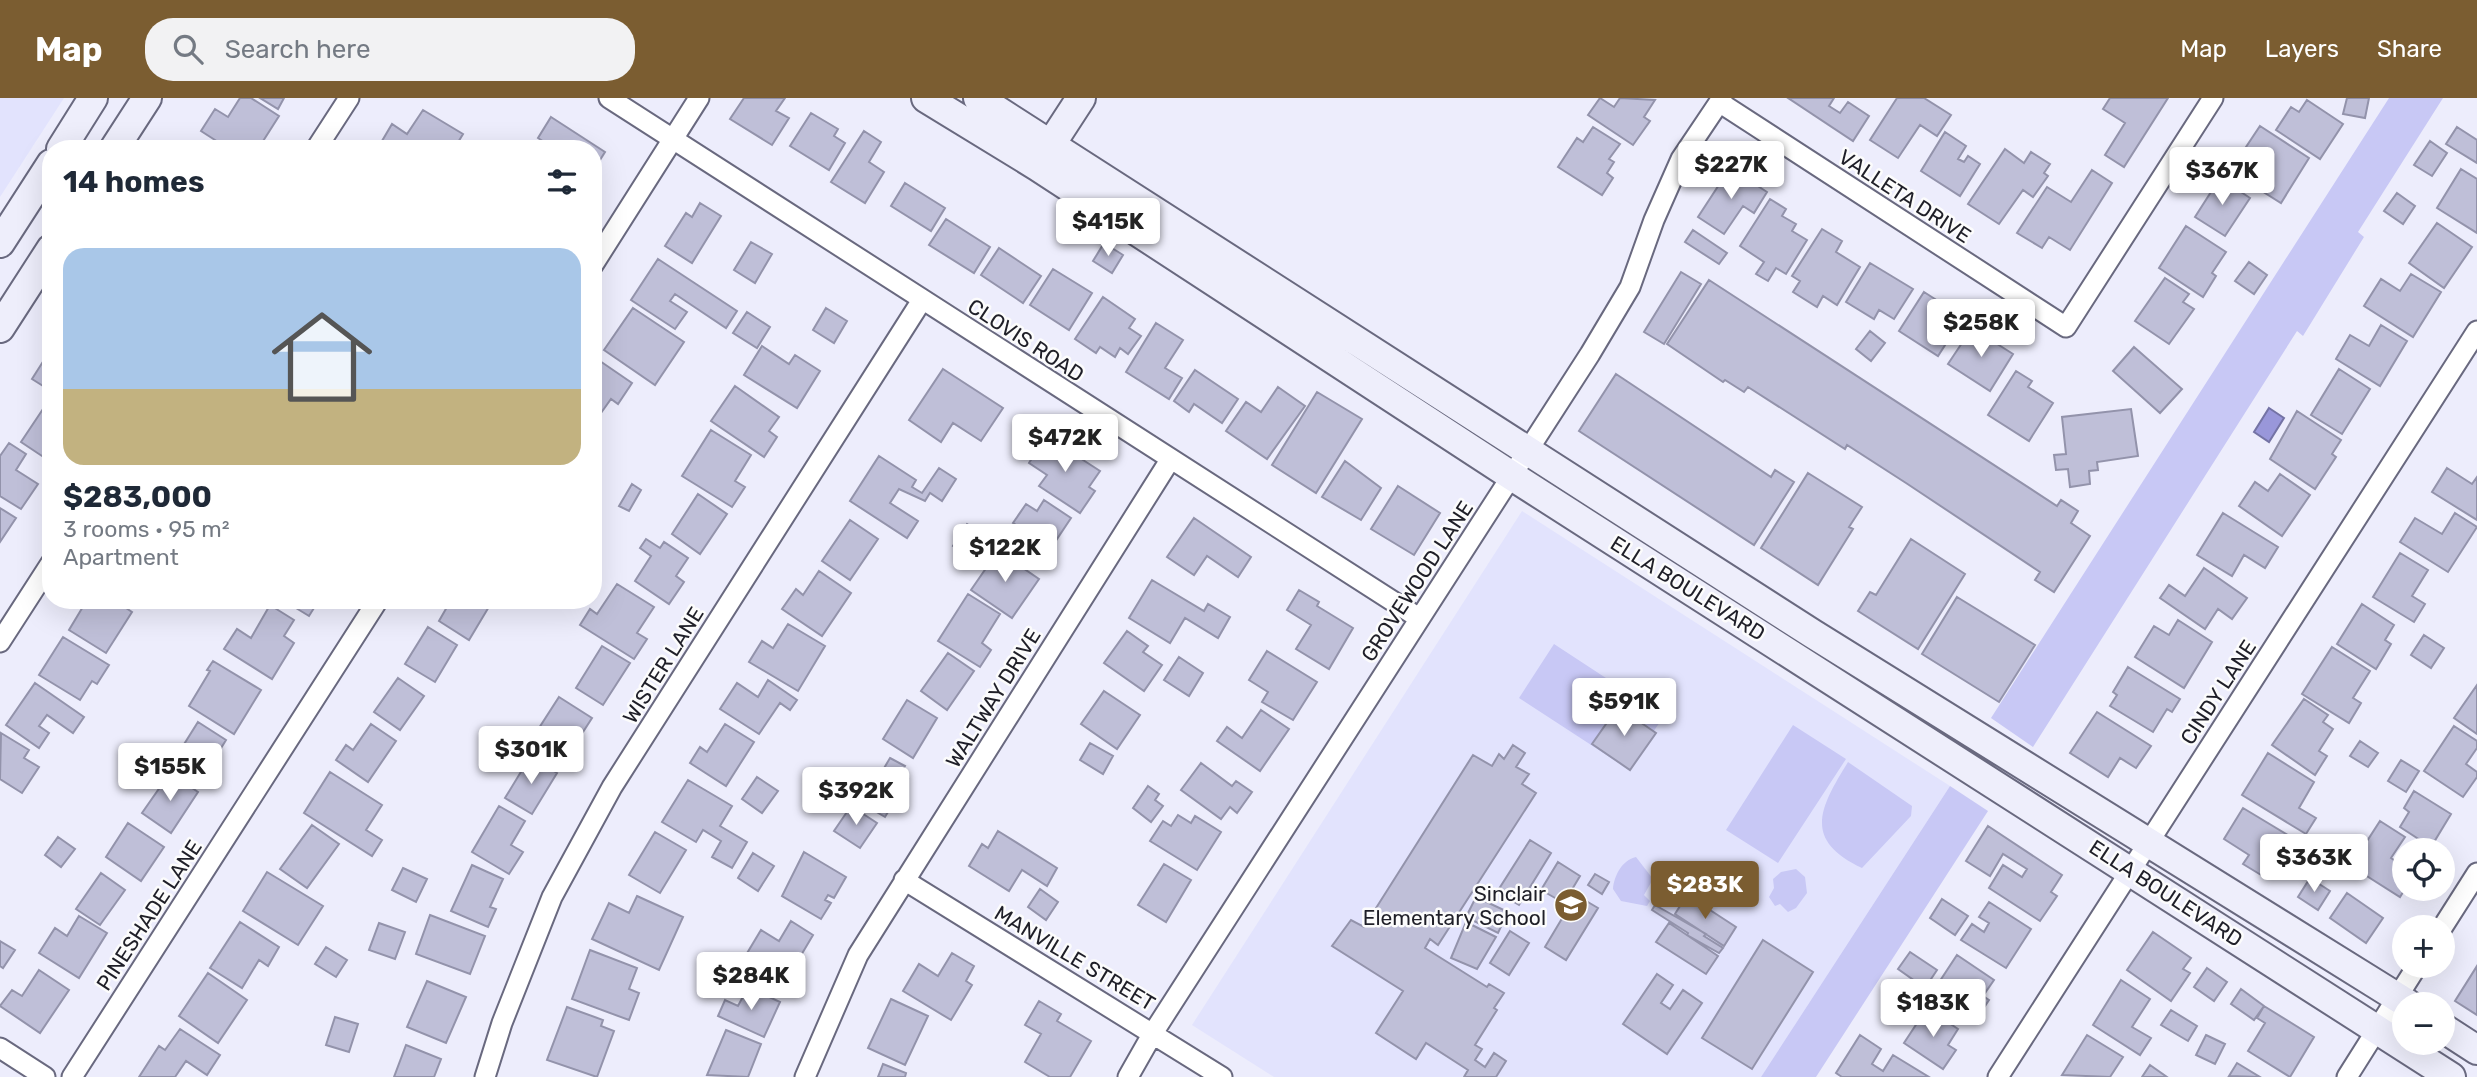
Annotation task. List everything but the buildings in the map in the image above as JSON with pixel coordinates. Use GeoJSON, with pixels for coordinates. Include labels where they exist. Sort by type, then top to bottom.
{"type":"FeatureCollection","features":[{"type":"Feature","properties":{"kind":"main road"},"geometry":{"type":"LineString","coordinates":[[67,140],[93,98]]}},
{"type":"Feature","properties":{"kind":"main road"},"geometry":{"type":"LineString","coordinates":[[120,140],[147,98]]}},
{"type":"Feature","properties":{"kind":"main road","name":"ELLA BOULEVARD"},"geometry":{"type":"LineString","coordinates":[[926,98],[1044,155],[1528,450],[1812,634],[2392,995]]}},
{"type":"Feature","properties":{"kind":"main road","name":"ELLA BOULEVARD"},"geometry":{"type":"LineString","coordinates":[[978,98],[1044,155],[1512,476],[2451,1077]]}},
{"type":"Feature","properties":{"kind":"main road"},"geometry":{"type":"LineString","coordinates":[[1044,155],[1081,98]]}},
{"type":"Feature","properties":{"kind":"main road"},"geometry":{"type":"LineString","coordinates":[[0,243],[42,178]]}},
{"type":"Feature","properties":{"kind":"main road"},"geometry":{"type":"LineString","coordinates":[[0,328],[8,300],[42,260]]}},
{"type":"Feature","properties":{"kind":"main road"},"geometry":{"type":"LineString","coordinates":[[1797,658],[1812,634]]}},
{"type":"Feature","properties":{"kind":"main road"},"geometry":{"type":"LineString","coordinates":[[2455,1036],[2477,1050]]}},
{"type":"Feature","properties":{"kind":"street"},"geometry":{"type":"LineString","coordinates":[[322,140],[349,98]]}},
{"type":"Feature","properties":{"kind":"street","name":"CLOVIS ROAD"},"geometry":{"type":"LineString","coordinates":[[609,98],[1419,618]]}},
{"type":"Feature","properties":{"kind":"street"},"geometry":{"type":"LineString","coordinates":[[602,251],[699,98]]}},
{"type":"Feature","properties":{"kind":"street","name":"VALLETA DRIVE"},"geometry":{"type":"LineString","coordinates":[[1720,100],[2066,327],[2213,98]]}},
{"type":"Feature","properties":{"kind":"street","name":"GROVEWOOD LANE"},"geometry":{"type":"LineString","coordinates":[[1128,1077],[1153,1032],[1512,476],[1630,287],[1654,220],[1681,159],[1720,100]]}},
{"type":"Feature","properties":{"kind":"street","name":"WISTER LANE"},"geometry":{"type":"LineString","coordinates":[[485,1077],[502,1023],[552,897],[612,787],[922,300]]}},
{"type":"Feature","properties":{"kind":"street","name":"CINDY LANE"},"geometry":{"type":"LineString","coordinates":[[1998,1077],[2477,331]]}},
{"type":"Feature","properties":{"kind":"street","name":"WALTWAY DRIVE"},"geometry":{"type":"LineString","coordinates":[[805,1077],[858,955],[1171,460]]}},
{"type":"Feature","properties":{"kind":"street"},"geometry":{"type":"LineString","coordinates":[[0,642],[42,577]]}},
{"type":"Feature","properties":{"kind":"street","name":"PINESHADE LANE"},"geometry":{"type":"LineString","coordinates":[[72,1077],[372,609]]}},
{"type":"Feature","properties":{"kind":"street"},"geometry":{"type":"LineString","coordinates":[[2450,915],[2477,873]]}},
{"type":"Feature","properties":{"kind":"street","name":"MANVILLE STREET"},"geometry":{"type":"LineString","coordinates":[[904,880],[1222,1077]]}},
{"type":"Feature","properties":{"kind":"street"},"geometry":{"type":"LineString","coordinates":[[2347,1077],[2377,1030],[2392,1013]]}},
{"type":"Feature","properties":{"kind":"street"},"geometry":{"type":"LineString","coordinates":[[0,1048],[45,1077]]}},
{"type":"Feature","properties":{"kind":"shaded area"},"geometry":{"type":"Polygon","coordinates":[[[0,98],[64,98],[0,197],[0,98]]]}},
{"type":"Feature","properties":{"kind":"shaded area"},"geometry":{"type":"Polygon","coordinates":[[[2389,98],[2443,98],[2358,232],[2364,237],[2303,336],[2297,331],[2033,747],[1991,718],[2389,98]]]}},
{"type":"Feature","properties":{"kind":"shaded area"},"geometry":{"type":"Polygon","coordinates":[[[2269,408],[2284,418],[2269,442],[2254,432],[2269,408]]]}},
{"type":"Feature","properties":{"kind":"shaded area","name":"Sinclair Elementary School"},"geometry":{"type":"Polygon","coordinates":[[[1522,511],[1950,786],[1761,1077],[1274,1077],[1192,1025],[1522,511]]]}},
{"type":"Feature","properties":{"kind":"shaded area"},"geometry":{"type":"Polygon","coordinates":[[[1554,644],[1664,716],[1628,769],[1519,698],[1554,644]]]}},
{"type":"Feature","properties":{"kind":"shaded area"},"geometry":{"type":"Polygon","coordinates":[[[1793,725],[1846,759],[1778,863],[1726,830],[1793,725]]]}},
{"type":"Feature","properties":{"kind":"shaded area"},"geometry":{"type":"Polygon","coordinates":[[[1848,762],[1912,806],[1911,816],[1862,868],[1831,846],[1824,835],[1822,822],[1830,794],[1848,762]]]}},
{"type":"Feature","properties":{"kind":"shaded area"},"geometry":{"type":"Polygon","coordinates":[[[1950,786],[1988,811],[1816,1077],[1761,1077],[1950,786]]]}},
{"type":"Feature","properties":{"kind":"shaded area"},"geometry":{"type":"Polygon","coordinates":[[[1636,857],[1653,879],[1644,895],[1650,901],[1647,906],[1621,901],[1613,889],[1620,869],[1627,861],[1636,857]]]}},
{"type":"Feature","properties":{"kind":"shaded area"},"geometry":{"type":"Polygon","coordinates":[[[1796,869],[1805,877],[1807,893],[1796,908],[1788,912],[1780,904],[1775,906],[1769,897],[1774,888],[1773,879],[1781,872],[1796,869]]]}},
{"type":"Feature","properties":{"kind":"place","name":"Sinclair Elementary School"},"geometry":{"type":"Point","coordinates":[1571,905]}}]}
